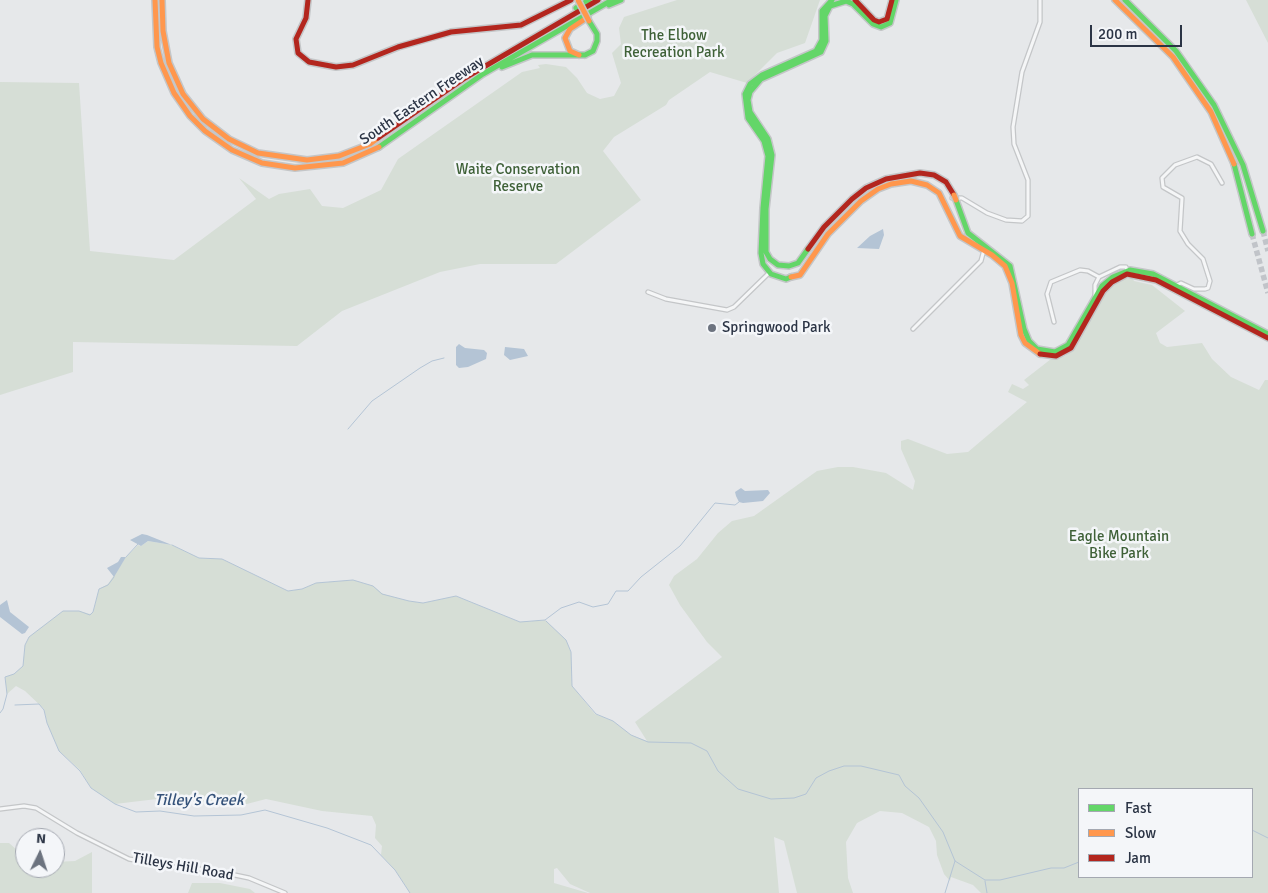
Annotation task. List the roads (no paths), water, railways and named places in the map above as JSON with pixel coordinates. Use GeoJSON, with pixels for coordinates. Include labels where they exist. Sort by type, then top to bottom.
{"type":"FeatureCollection","features":[{"type":"Feature","properties":{"kind":"main road","name":"South Eastern Freeway"},"geometry":{"type":"LineString","coordinates":[[154,0],[157,47],[161,63],[170,86],[183,107],[197,124],[218,141],[239,154],[262,163],[295,168],[327,166],[359,157],[388,142],[455,93],[540,40],[612,0]]}},
{"type":"Feature","properties":{"kind":"main road","name":"South Eastern Freeway"},"geometry":{"type":"LineString","coordinates":[[162,0],[163,31],[169,63],[175,79],[192,106],[209,124],[229,139],[258,153],[290,160],[339,156],[370,144],[465,78],[598,0]]}},
{"type":"Feature","properties":{"kind":"main road"},"geometry":{"type":"LineString","coordinates":[[308,0],[306,18],[296,39],[298,52],[309,62],[336,67],[353,65],[398,47],[451,32],[521,25],[571,0]]}},
{"type":"Feature","properties":{"kind":"main road"},"geometry":{"type":"LineString","coordinates":[[455,93],[524,57],[543,54],[585,56],[593,51],[597,41],[597,34],[578,0]]}},
{"type":"Feature","properties":{"kind":"main road"},"geometry":{"type":"LineString","coordinates":[[544,30],[589,0]]}},
{"type":"Feature","properties":{"kind":"main road"},"geometry":{"type":"LineString","coordinates":[[585,56],[570,51],[565,42],[568,33],[592,14],[621,0]]}},
{"type":"Feature","properties":{"kind":"main road"},"geometry":{"type":"LineString","coordinates":[[832,0],[822,11],[822,40],[816,51],[762,75],[750,84],[746,94],[745,107],[748,118],[764,141],[768,156],[762,208],[761,252],[763,264],[769,273],[783,279],[797,276],[808,266],[828,234],[861,201],[878,189],[906,182],[921,183],[939,193],[960,236],[1000,256],[1010,266],[1016,281],[1024,329],[1028,341],[1037,349],[1054,352],[1068,345],[1095,296],[1108,280],[1127,273],[1144,276],[1174,287],[1268,334]]}},
{"type":"Feature","properties":{"kind":"main road"},"geometry":{"type":"LineString","coordinates":[[855,0],[874,20],[879,22],[887,18],[894,0]]}},
{"type":"Feature","properties":{"kind":"main road"},"geometry":{"type":"LineString","coordinates":[[894,0],[890,24],[881,27],[873,24],[854,4],[846,1],[830,6],[825,16],[826,41],[821,52],[761,80],[750,92],[748,100],[750,112],[768,139],[772,150],[765,242],[770,259],[777,264],[788,266],[798,263],[824,227],[852,199],[866,188],[886,179],[911,174],[934,175],[946,182],[966,229],[984,249],[998,260],[1009,274],[1020,330],[1025,343],[1035,352],[1045,356],[1060,354],[1071,348],[1103,291],[1112,282],[1127,273]]}},
{"type":"Feature","properties":{"kind":"main road"},"geometry":{"type":"LineString","coordinates":[[1116,0],[1173,57],[1211,112],[1238,172],[1252,234]]}},
{"type":"Feature","properties":{"kind":"main road"},"geometry":{"type":"LineString","coordinates":[[1125,0],[1176,51],[1214,106],[1243,165],[1263,230]]}},
{"type":"Feature","properties":{"kind":"main road"},"geometry":{"type":"LineString","coordinates":[[769,273],[767,264],[770,259]]}},
{"type":"Feature","properties":{"kind":"main road"},"geometry":{"type":"LineString","coordinates":[[769,273],[777,264]]}},
{"type":"Feature","properties":{"kind":"main road"},"geometry":{"type":"LineString","coordinates":[[1174,287],[1268,338]]}},
{"type":"Feature","properties":{"kind":"street"},"geometry":{"type":"LineString","coordinates":[[954,198],[962,198],[987,213],[1006,220],[1022,221],[1028,216],[1028,180],[1014,144],[1013,127],[1022,72],[1040,22],[1040,0]]}},
{"type":"Feature","properties":{"kind":"street"},"geometry":{"type":"LineString","coordinates":[[1174,287],[1181,283],[1194,289],[1208,288],[1210,279],[1203,259],[1186,242],[1180,231],[1179,220],[1183,200],[1177,194],[1163,187],[1162,178],[1174,165],[1197,157],[1211,164],[1222,183]]}},
{"type":"Feature","properties":{"kind":"street"},"geometry":{"type":"LineString","coordinates":[[913,329],[981,261],[984,249]]}},
{"type":"Feature","properties":{"kind":"street"},"geometry":{"type":"LineString","coordinates":[[1095,296],[1095,285],[1099,277],[1120,267],[1126,267],[1127,273]]}},
{"type":"Feature","properties":{"kind":"street"},"geometry":{"type":"LineString","coordinates":[[1054,322],[1047,294],[1051,282],[1080,270],[1099,277]]}},
{"type":"Feature","properties":{"kind":"street"},"geometry":{"type":"LineString","coordinates":[[648,292],[666,299],[727,310],[734,307],[769,273]]}},
{"type":"Feature","properties":{"kind":"street","name":"Tilleys Hill Road"},"geometry":{"type":"LineString","coordinates":[[0,809],[24,806],[36,808],[77,833],[129,859],[211,870],[249,878],[286,893]]}},
{"type":"Feature","properties":{"kind":"water"},"geometry":{"type":"Polygon","coordinates":[[[883,229],[884,235],[879,249],[857,248],[870,236],[883,229]]]}},
{"type":"Feature","properties":{"kind":"water"},"geometry":{"type":"Polygon","coordinates":[[[459,344],[465,348],[484,350],[487,353],[486,359],[468,367],[459,368],[456,365],[456,347],[459,344]]]}},
{"type":"Feature","properties":{"kind":"water"},"geometry":{"type":"Polygon","coordinates":[[[505,347],[524,349],[528,356],[510,360],[504,355],[505,347]]]}},
{"type":"Feature","properties":{"kind":"water"},"geometry":{"type":"Polygon","coordinates":[[[741,488],[745,491],[768,490],[770,493],[763,501],[743,503],[739,502],[735,492],[741,488]]]}},
{"type":"Feature","properties":{"kind":"water"},"geometry":{"type":"Polygon","coordinates":[[[142,534],[172,545],[148,541],[141,546],[130,540],[142,534]]]}},
{"type":"Feature","properties":{"kind":"water"},"geometry":{"type":"Polygon","coordinates":[[[121,557],[126,557],[114,577],[107,568],[118,562],[121,557]]]}},
{"type":"Feature","properties":{"kind":"water"},"geometry":{"type":"Polygon","coordinates":[[[7,600],[10,612],[29,627],[25,633],[22,634],[0,617],[0,605],[7,600]]]}},
{"type":"Feature","properties":{"kind":"waterway"},"geometry":{"type":"LineString","coordinates":[[348,429],[372,401],[420,368],[432,361],[444,358]]}},
{"type":"Feature","properties":{"kind":"waterway"},"geometry":{"type":"LineString","coordinates":[[172,545],[199,558],[222,559],[288,591],[302,589],[316,583],[353,580],[373,586],[382,594],[409,601],[423,603],[456,596],[520,622],[545,620],[561,608],[579,602],[593,607],[608,604],[616,591],[628,591],[641,577],[680,546],[715,503],[735,505],[739,502]]}},
{"type":"Feature","properties":{"kind":"waterway"},"geometry":{"type":"LineString","coordinates":[[126,557],[138,544]]}},
{"type":"Feature","properties":{"kind":"waterway"},"geometry":{"type":"LineString","coordinates":[[0,713],[7,694],[5,677],[14,674],[23,666],[25,645],[29,637],[63,611],[79,611],[90,615],[93,612],[99,589],[108,585],[114,577]]}},
{"type":"Feature","properties":{"kind":"waterway"},"geometry":{"type":"LineString","coordinates":[[546,621],[566,640],[571,652],[572,686],[596,714],[613,721],[631,735],[648,742],[691,743],[707,751],[718,771],[738,789],[771,799],[794,798],[806,794],[816,778],[829,771],[844,766],[861,766],[899,775],[905,786],[919,798],[943,832],[955,861],[985,880],[1000,880],[1051,868],[1064,868],[1078,862]]}},
{"type":"Feature","properties":{"kind":"waterway","name":"Tilley's Creek"},"geometry":{"type":"LineString","coordinates":[[15,705],[39,704],[44,710],[47,723],[59,751],[80,771],[91,788],[115,804],[136,812],[160,811],[194,816],[241,815],[265,810],[327,828],[371,845],[395,870],[410,893]]}},
{"type":"Feature","properties":{"kind":"waterway"},"geometry":{"type":"LineString","coordinates":[[1253,830],[1268,838]]}},
{"type":"Feature","properties":{"kind":"waterway"},"geometry":{"type":"LineString","coordinates":[[945,893],[955,861]]}},
{"type":"Feature","properties":{"kind":"waterway"},"geometry":{"type":"LineString","coordinates":[[985,881],[987,893]]}},
{"type":"Feature","properties":{"kind":"tunnel"},"geometry":{"type":"LineString","coordinates":[[1263,231],[1268,251]]}},
{"type":"Feature","properties":{"kind":"tunnel"},"geometry":{"type":"LineString","coordinates":[[1252,234],[1268,293]]}},
{"type":"Feature","properties":{"kind":"place","name":"Springwood Park"},"geometry":{"type":"Point","coordinates":[712,328]}},
{"type":"Feature","properties":{"kind":"park label","name":"The Elbow Recreation Park"},"geometry":{"type":"Point","coordinates":[674,44]}},
{"type":"Feature","properties":{"kind":"park label","name":"Waite Conservation Reserve"},"geometry":{"type":"Point","coordinates":[518,178]}},
{"type":"Feature","properties":{"kind":"park label","name":"Eagle Mountain Bike Park"},"geometry":{"type":"Point","coordinates":[1119,546]}}]}
